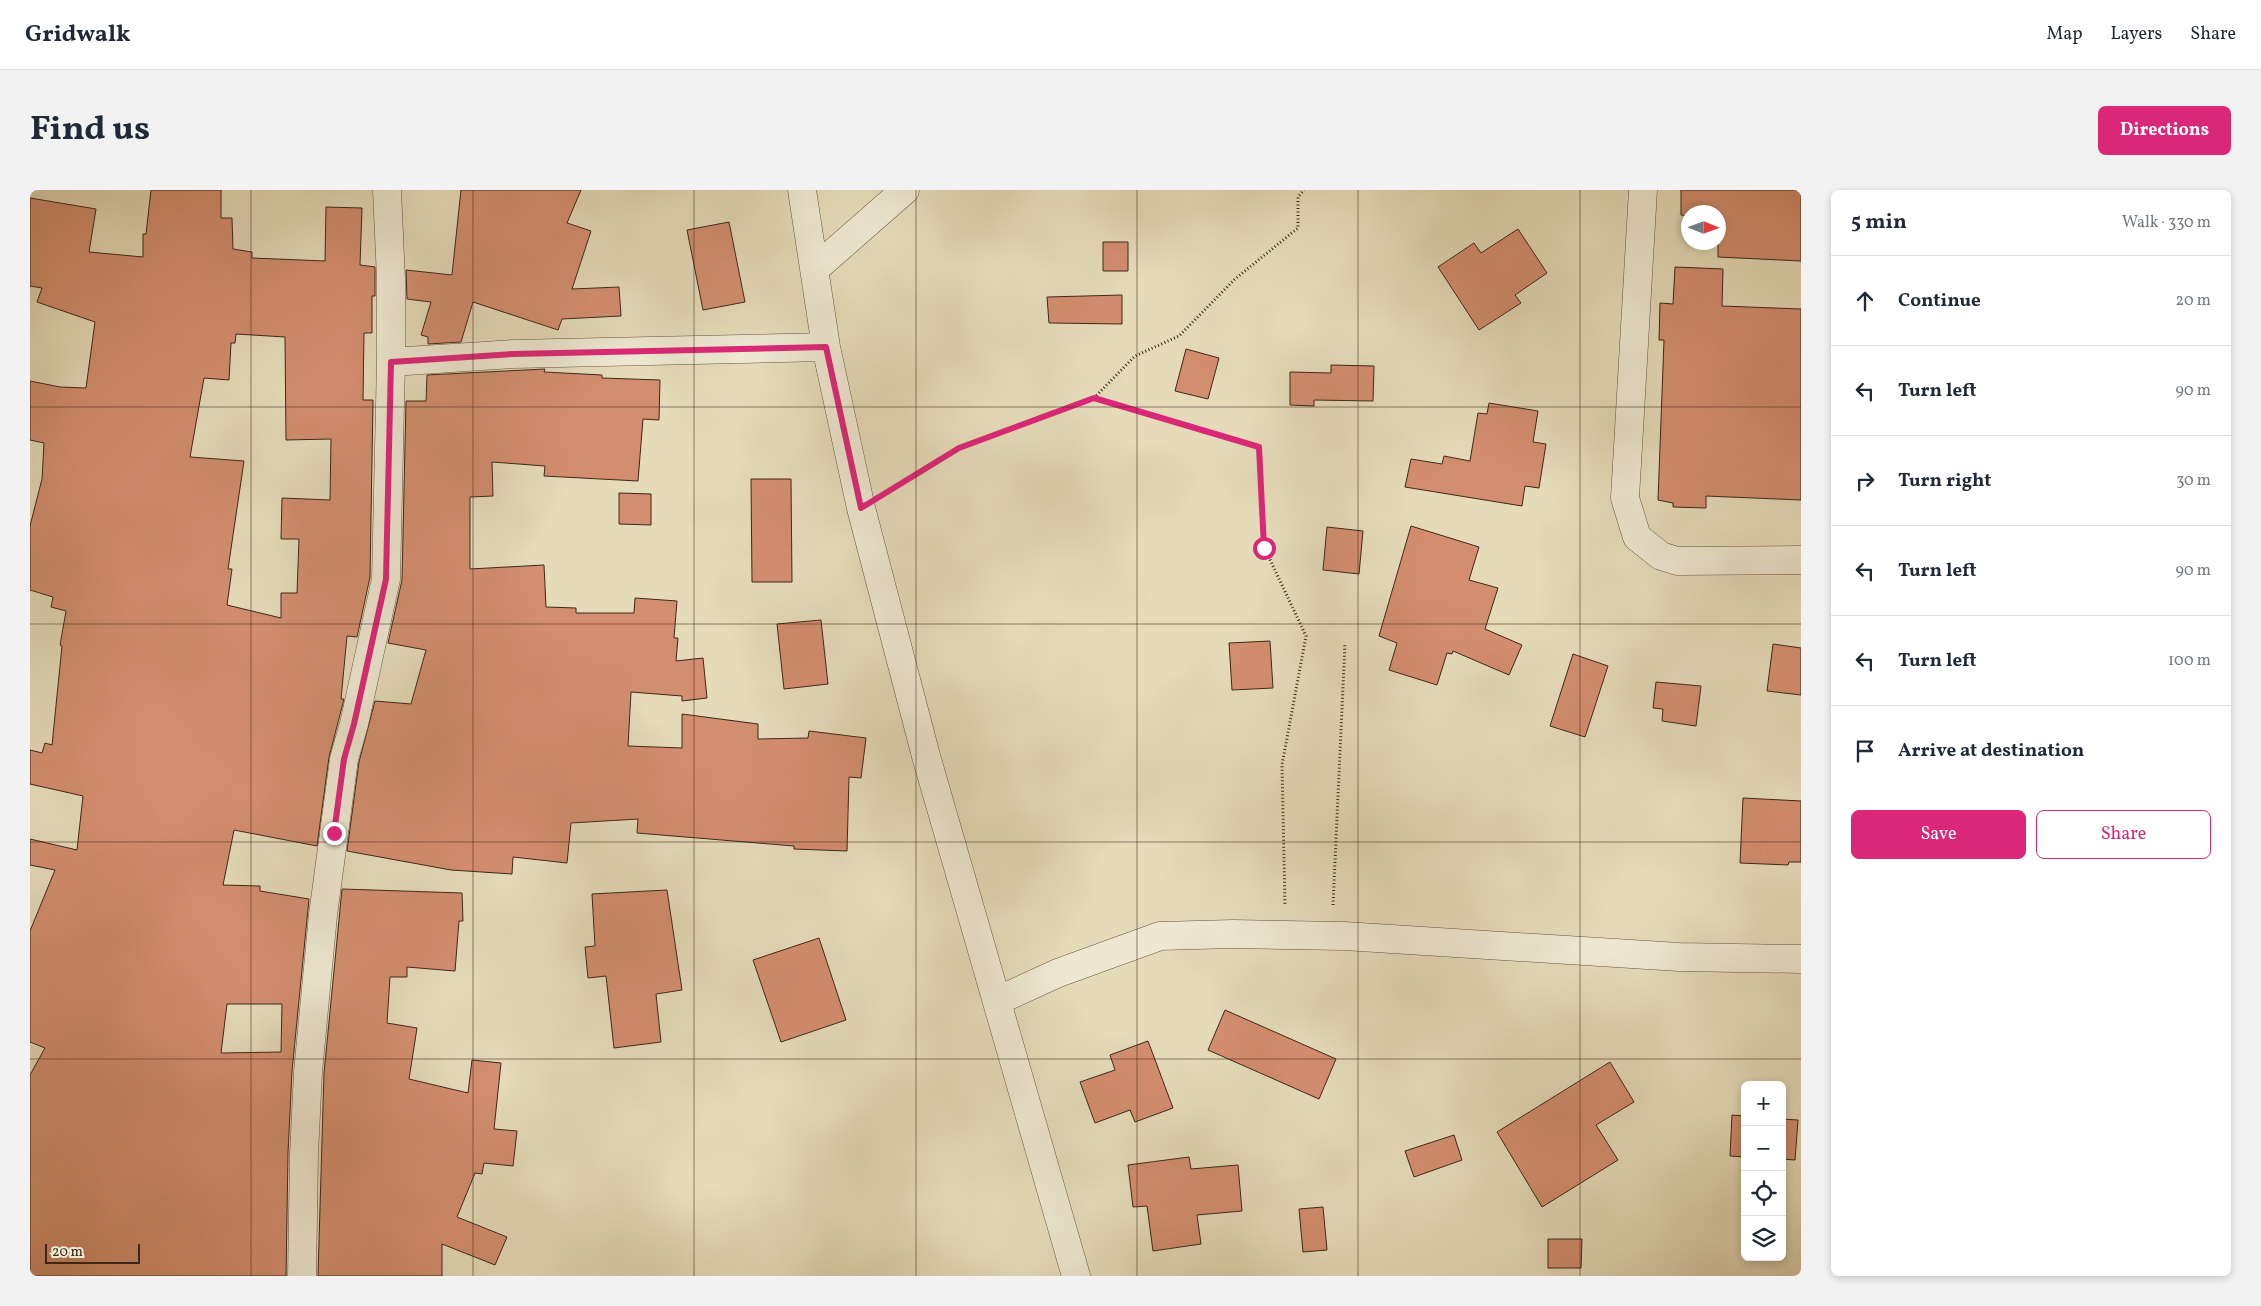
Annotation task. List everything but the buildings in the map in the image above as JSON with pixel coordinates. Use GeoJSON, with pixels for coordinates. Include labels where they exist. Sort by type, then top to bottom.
{"type":"FeatureCollection","features":[{"type":"Feature","properties":{"kind":"street"},"geometry":{"type":"LineString","coordinates":[[302,1276],[304,1154],[308,1072],[322,915],[344,759],[354,724],[386,579],[391,362],[391,279],[387,190]]}},
{"type":"Feature","properties":{"kind":"street"},"geometry":{"type":"LineString","coordinates":[[802,190],[816,268],[826,347],[861,508],[926,756],[1076,1276]]}},
{"type":"Feature","properties":{"kind":"street"},"geometry":{"type":"LineString","coordinates":[[816,268],[905,190]]}},
{"type":"Feature","properties":{"kind":"street"},"geometry":{"type":"LineString","coordinates":[[1642,190],[1626,498],[1638,537],[1661,556],[1677,561],[1801,560]]}},
{"type":"Feature","properties":{"kind":"street"},"geometry":{"type":"LineString","coordinates":[[391,362],[513,354],[826,347]]}},
{"type":"Feature","properties":{"kind":"street"},"geometry":{"type":"LineString","coordinates":[[997,1001],[1058,973],[1160,936],[1331,936],[1679,957],[1801,959]]}},
{"type":"Feature","properties":{"kind":"path"},"geometry":{"type":"LineString","coordinates":[[861,508],[959,448],[1094,398],[1134,356],[1179,336],[1234,279],[1298,228],[1298,196],[1304,190]]}},
{"type":"Feature","properties":{"kind":"path"},"geometry":{"type":"LineString","coordinates":[[1094,398],[1259,447],[1264,548],[1306,636],[1282,765],[1286,935]]}},
{"type":"Feature","properties":{"kind":"path"},"geometry":{"type":"LineString","coordinates":[[1331,936],[1345,643]]}},
{"type":"Feature","properties":{"kind":"route"},"geometry":{"type":"LineString","coordinates":[[334,833],[344,759],[385,594],[391,362],[513,354],[826,347],[861,508],[959,448],[1066,410],[1094,398],[1259,447],[1264,548]]}}]}
